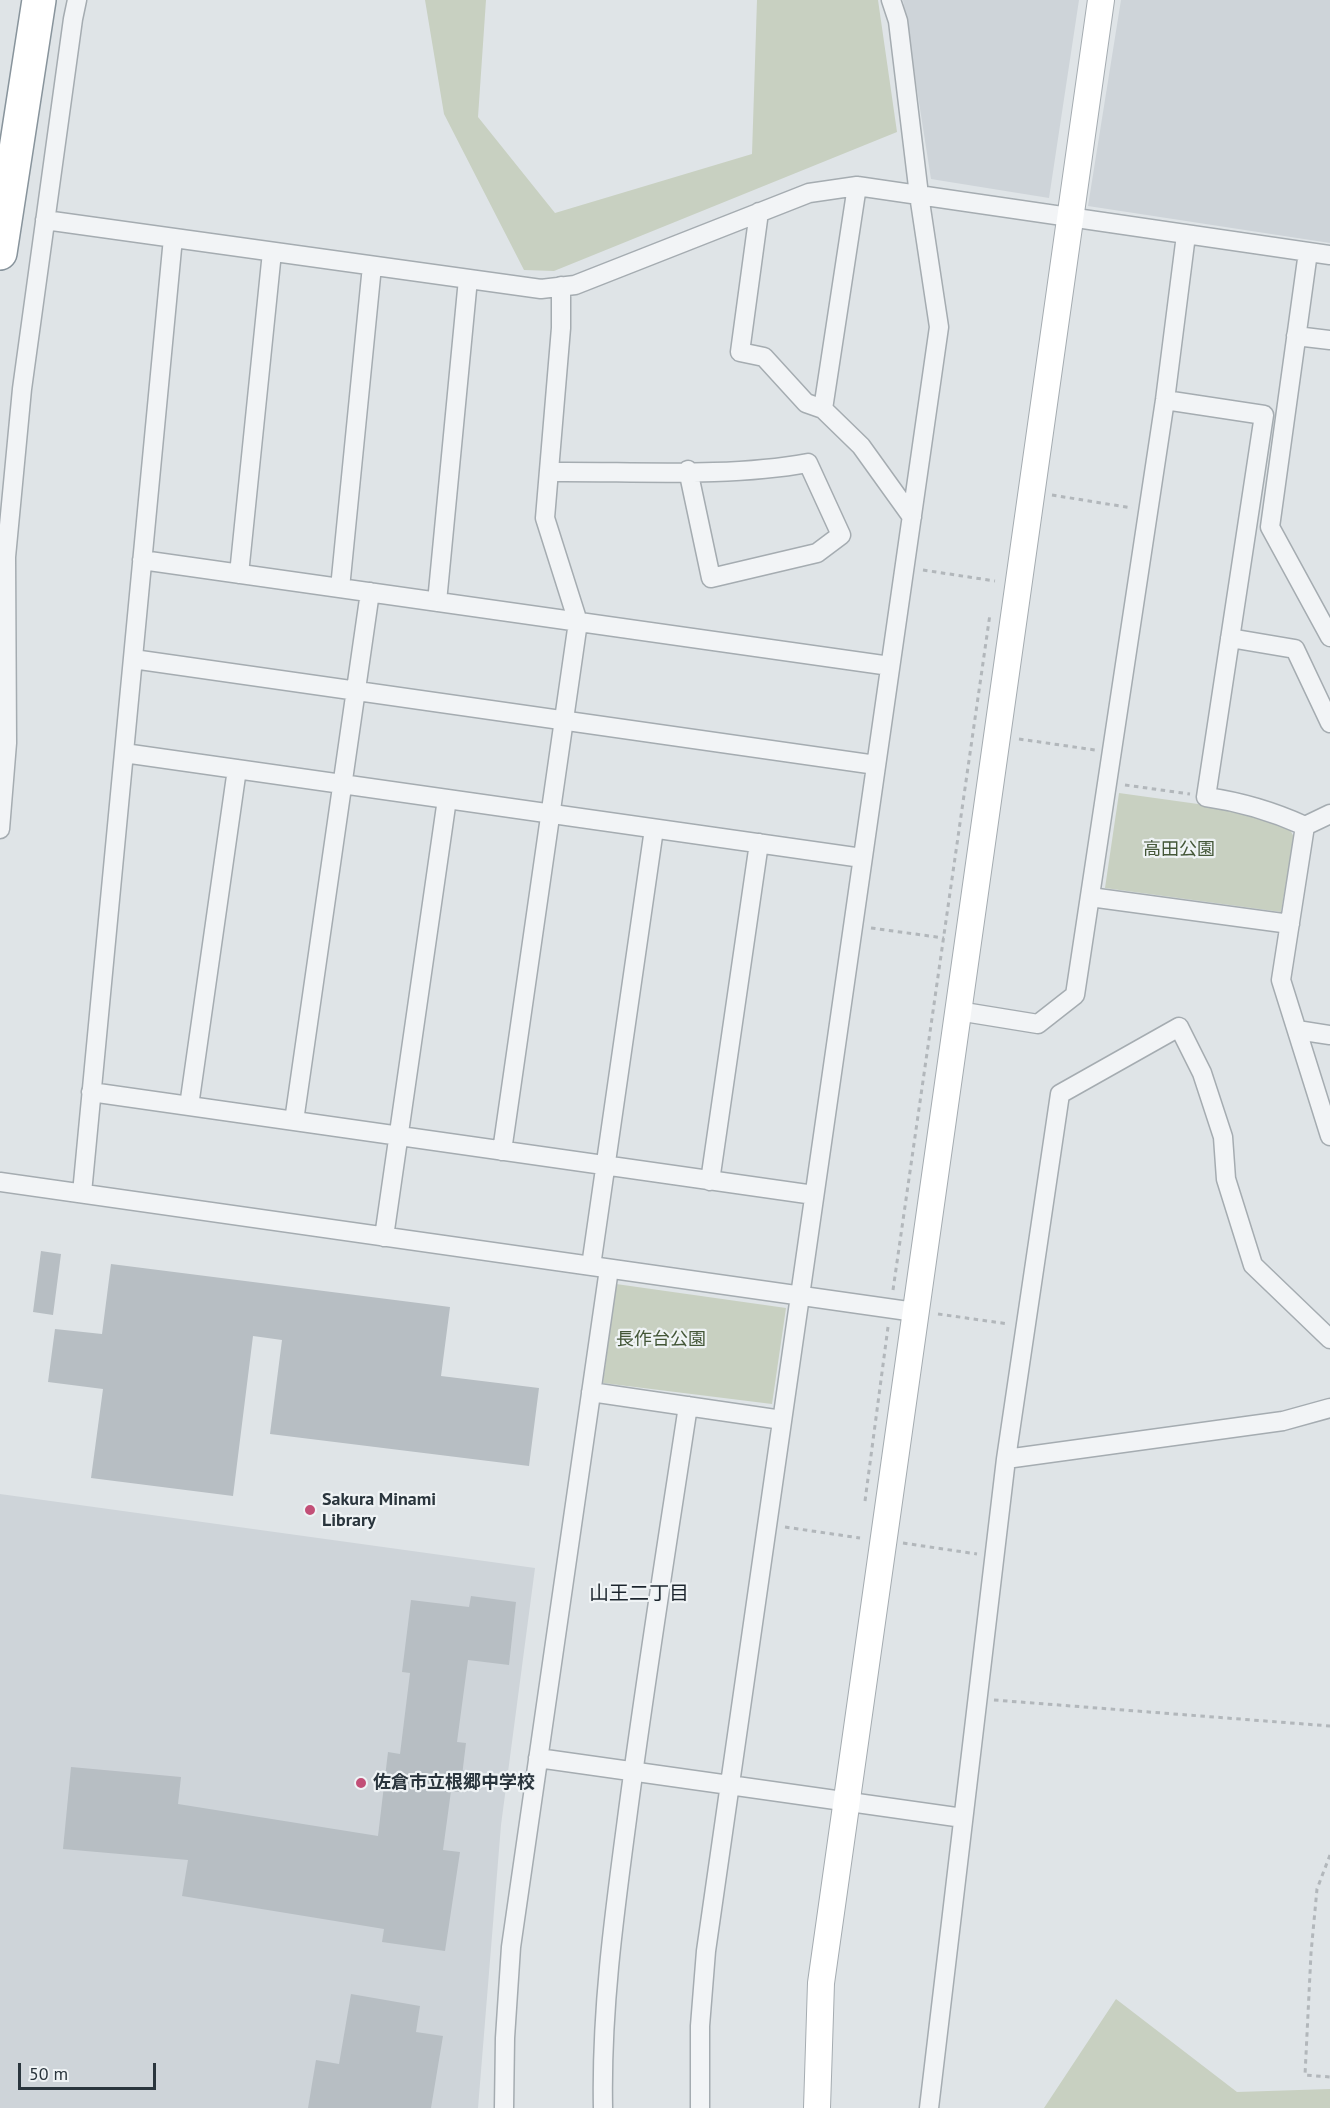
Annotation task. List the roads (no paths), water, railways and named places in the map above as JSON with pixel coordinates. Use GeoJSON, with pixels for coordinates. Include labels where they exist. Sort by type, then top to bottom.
{"type":"FeatureCollection","features":[{"type":"Feature","properties":{"kind":"highway"},"geometry":{"type":"LineString","coordinates":[[0,253],[39,0]]}},
{"type":"Feature","properties":{"kind":"street"},"geometry":{"type":"LineString","coordinates":[[0,829],[7,743],[6,557],[22,389],[77,0]]}},
{"type":"Feature","properties":{"kind":"street"},"geometry":{"type":"LineString","coordinates":[[700,2108],[700,2025],[706,1951],[939,327],[919,195],[898,21],[891,0]]}},
{"type":"Feature","properties":{"kind":"street"},"geometry":{"type":"LineString","coordinates":[[817,2108],[821,1983],[845,1802],[924,1313],[958,1011],[1101,0]]}},
{"type":"Feature","properties":{"kind":"street"},"geometry":{"type":"LineString","coordinates":[[45,220],[541,289],[575,285],[809,193],[857,186],[1330,255]]}},
{"type":"Feature","properties":{"kind":"street"},"geometry":{"type":"LineString","coordinates":[[824,409],[857,186]]}},
{"type":"Feature","properties":{"kind":"street"},"geometry":{"type":"LineString","coordinates":[[759,212],[740,352],[764,357],[806,403],[824,409],[861,446],[912,517]]}},
{"type":"Feature","properties":{"kind":"street"},"geometry":{"type":"LineString","coordinates":[[958,1011],[1038,1024],[1076,995],[1165,400],[1186,235]]}},
{"type":"Feature","properties":{"kind":"street"},"geometry":{"type":"LineString","coordinates":[[82,1193],[173,238]]}},
{"type":"Feature","properties":{"kind":"street"},"geometry":{"type":"LineString","coordinates":[[239,574],[272,252]]}},
{"type":"Feature","properties":{"kind":"street"},"geometry":{"type":"LineString","coordinates":[[1308,252],[1270,527],[1330,637]]}},
{"type":"Feature","properties":{"kind":"street"},"geometry":{"type":"LineString","coordinates":[[340,588],[372,266]]}},
{"type":"Feature","properties":{"kind":"street"},"geometry":{"type":"LineString","coordinates":[[437,602],[468,279]]}},
{"type":"Feature","properties":{"kind":"street"},"geometry":{"type":"LineString","coordinates":[[502,1151],[578,622],[545,518],[561,328],[561,286]]}},
{"type":"Feature","properties":{"kind":"street"},"geometry":{"type":"LineString","coordinates":[[1296,336],[1330,340]]}},
{"type":"Feature","properties":{"kind":"street"},"geometry":{"type":"LineString","coordinates":[[1165,400],[1264,415],[1206,797],[1245,802],[1273,811],[1305,826]]}},
{"type":"Feature","properties":{"kind":"street"},"geometry":{"type":"LineString","coordinates":[[549,471],[688,470],[770,470],[808,463],[841,536],[818,553],[711,578],[688,470]]}},
{"type":"Feature","properties":{"kind":"street"},"geometry":{"type":"LineString","coordinates":[[142,560],[890,666]]}},
{"type":"Feature","properties":{"kind":"street"},"geometry":{"type":"LineString","coordinates":[[294,1121],[370,592]]}},
{"type":"Feature","properties":{"kind":"street"},"geometry":{"type":"LineString","coordinates":[[1230,638],[1295,649],[1330,723]]}},
{"type":"Feature","properties":{"kind":"street"},"geometry":{"type":"LineString","coordinates":[[133,659],[876,765]]}},
{"type":"Feature","properties":{"kind":"street"},"geometry":{"type":"LineString","coordinates":[[124,753],[862,858]]}},
{"type":"Feature","properties":{"kind":"street"},"geometry":{"type":"LineString","coordinates":[[189,1106],[237,769]]}},
{"type":"Feature","properties":{"kind":"street"},"geometry":{"type":"LineString","coordinates":[[384,1237],[447,799]]}},
{"type":"Feature","properties":{"kind":"street"},"geometry":{"type":"LineString","coordinates":[[1305,826],[1330,814]]}},
{"type":"Feature","properties":{"kind":"street"},"geometry":{"type":"LineString","coordinates":[[1305,826],[1281,980],[1329,1130]]}},
{"type":"Feature","properties":{"kind":"street"},"geometry":{"type":"LineString","coordinates":[[504,2108],[505,2038],[511,1947],[591,1392],[605,1166],[654,829]]}},
{"type":"Feature","properties":{"kind":"street"},"geometry":{"type":"LineString","coordinates":[[710,1180],[759,843]]}},
{"type":"Feature","properties":{"kind":"street"},"geometry":{"type":"LineString","coordinates":[[1090,897],[1290,924]]}},
{"type":"Feature","properties":{"kind":"street"},"geometry":{"type":"LineString","coordinates":[[928,2108],[1006,1459],[1060,1094],[1179,1027],[1202,1073],[1222,1137],[1226,1179],[1253,1265],[1330,1339]]}},
{"type":"Feature","properties":{"kind":"street"},"geometry":{"type":"LineString","coordinates":[[1297,1029],[1330,1035]]}},
{"type":"Feature","properties":{"kind":"street"},"geometry":{"type":"LineString","coordinates":[[91,1092],[814,1195]]}},
{"type":"Feature","properties":{"kind":"street"},"geometry":{"type":"LineString","coordinates":[[0,1182],[924,1313]]}},
{"type":"Feature","properties":{"kind":"street"},"geometry":{"type":"LineString","coordinates":[[591,1392],[782,1420]]}},
{"type":"Feature","properties":{"kind":"street"},"geometry":{"type":"LineString","coordinates":[[603,2108],[602,2057],[608,1964],[633,1770],[688,1406]]}},
{"type":"Feature","properties":{"kind":"street"},"geometry":{"type":"LineString","coordinates":[[1006,1459],[1283,1421],[1330,1408]]}},
{"type":"Feature","properties":{"kind":"street"},"geometry":{"type":"LineString","coordinates":[[538,1758],[963,1818]]}},
{"type":"Feature","properties":{"kind":"place","name":"Sakura Minami Library"},"geometry":{"type":"Point","coordinates":[310,1510]}},
{"type":"Feature","properties":{"kind":"place","name":"佐倉市立根郷中学校"},"geometry":{"type":"Point","coordinates":[361,1783]}},
{"type":"Feature","properties":{"kind":"district","name":"山王二丁目"},"geometry":{"type":"Point","coordinates":[639,1594]}},
{"type":"Feature","properties":{"kind":"park label","name":"高田公園"},"geometry":{"type":"Point","coordinates":[1179,850]}},
{"type":"Feature","properties":{"kind":"park label","name":"長作台公園"},"geometry":{"type":"Point","coordinates":[661,1340]}}]}
